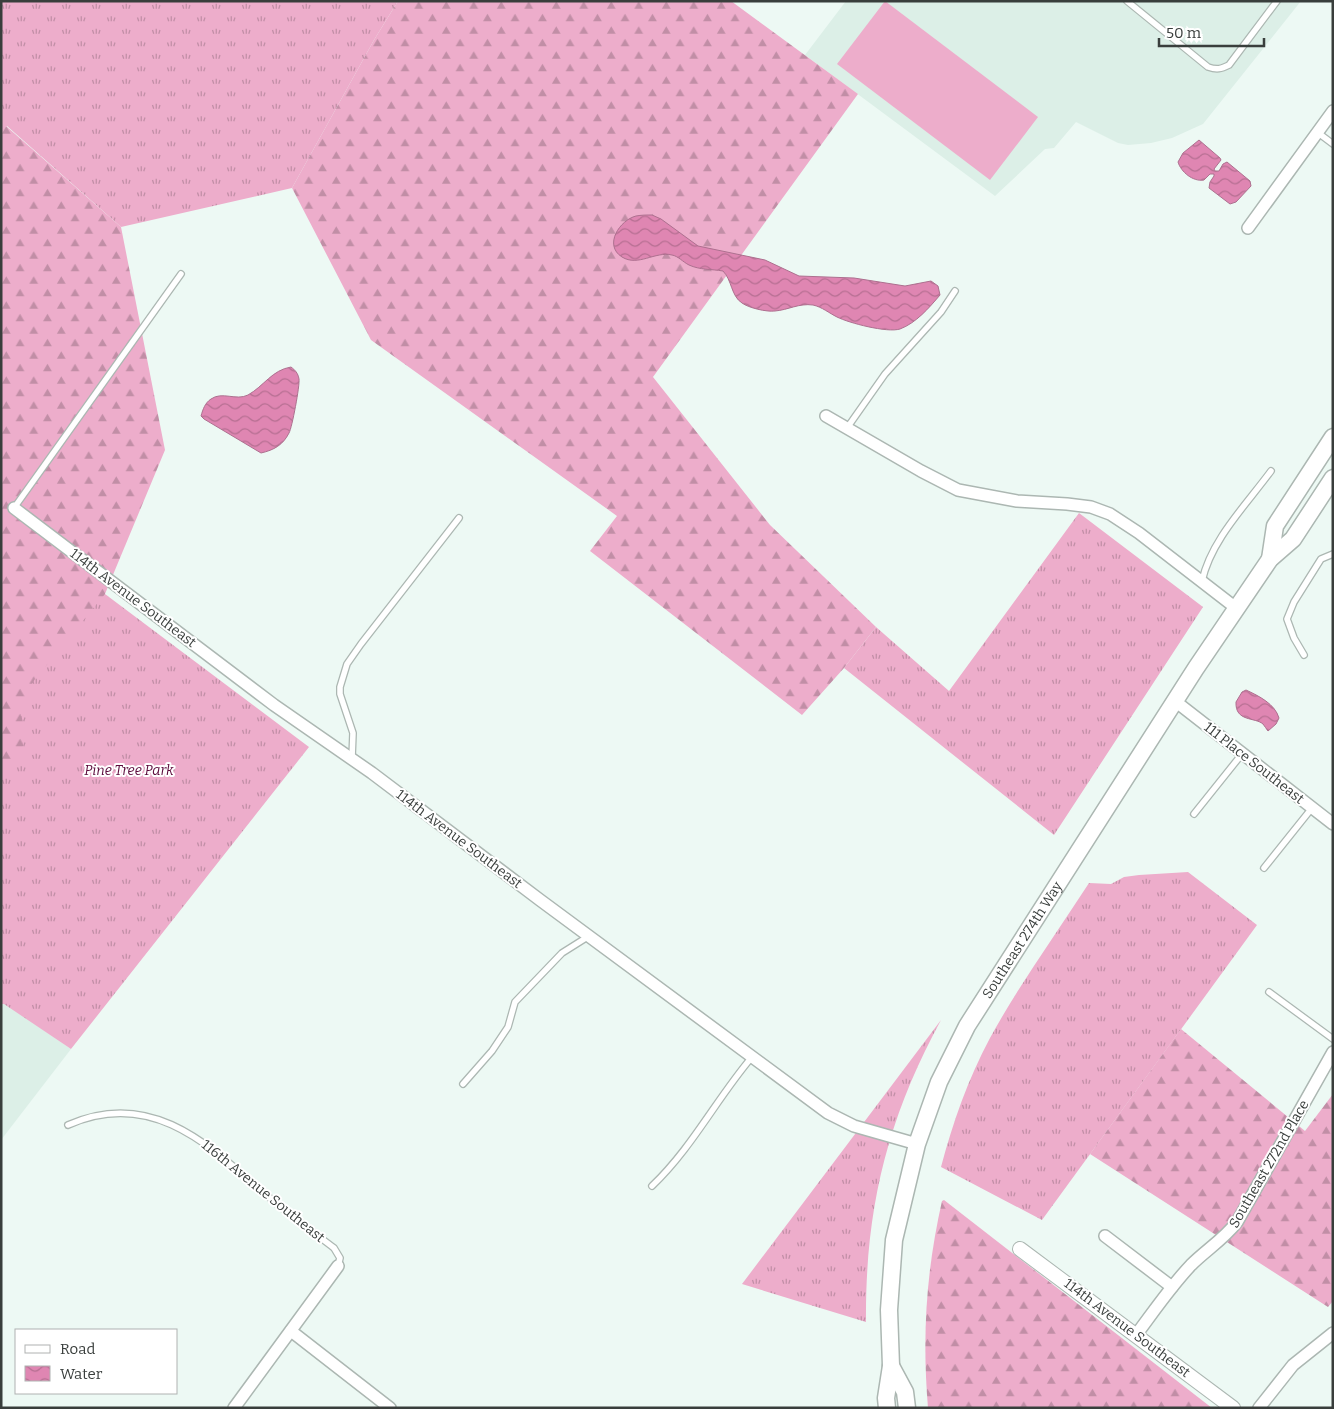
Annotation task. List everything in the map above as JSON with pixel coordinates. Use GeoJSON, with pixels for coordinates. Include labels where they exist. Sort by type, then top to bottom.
{"type":"FeatureCollection","features":[{"type":"Feature","properties":{"kind":"main road","name":"Southeast 274th Way"},"geometry":{"type":"LineString","coordinates":[[1270,559],[1275,526],[1333,437]]}},
{"type":"Feature","properties":{"kind":"main road","name":"Southeast 274th Way"},"geometry":{"type":"LineString","coordinates":[[887,1408],[886,1398],[891,1366],[889,1310],[894,1240],[917,1144],[939,1082],[966,1026],[1174,701],[1270,559],[1293,539],[1333,478]]}},
{"type":"Feature","properties":{"kind":"main road","name":"Southeast 274th Way"},"geometry":{"type":"LineString","coordinates":[[891,1366],[905,1392],[907,1408]]}},
{"type":"Feature","properties":{"kind":"street"},"geometry":{"type":"LineString","coordinates":[[1248,228],[1333,111]]}},
{"type":"Feature","properties":{"kind":"street"},"geometry":{"type":"LineString","coordinates":[[826,416],[921,471],[958,490],[1017,502],[1091,507],[1110,514],[1140,533],[1236,608]]}},
{"type":"Feature","properties":{"kind":"street","name":"114th Avenue Southeast"},"geometry":{"type":"LineString","coordinates":[[14,508],[274,705],[352,758],[828,1113],[854,1126],[917,1144]]}},
{"type":"Feature","properties":{"kind":"street","name":"111 Place Southeast"},"geometry":{"type":"LineString","coordinates":[[1174,701],[1333,824]]}},
{"type":"Feature","properties":{"kind":"street","name":"Southeast 272nd Place"},"geometry":{"type":"LineString","coordinates":[[1136,1335],[1192,1264],[1229,1233],[1237,1222],[1333,1052]]}},
{"type":"Feature","properties":{"kind":"street"},"geometry":{"type":"LineString","coordinates":[[1105,1236],[1172,1287]]}},
{"type":"Feature","properties":{"kind":"street","name":"114th Avenue Southeast"},"geometry":{"type":"LineString","coordinates":[[1020,1249],[1233,1408]]}},
{"type":"Feature","properties":{"kind":"street","name":"116th Avenue Southeast"},"geometry":{"type":"LineString","coordinates":[[234,1408],[338,1266]]}},
{"type":"Feature","properties":{"kind":"street"},"geometry":{"type":"LineString","coordinates":[[291,1331],[390,1408]]}},
{"type":"Feature","properties":{"kind":"street"},"geometry":{"type":"LineString","coordinates":[[1259,1408],[1293,1366],[1333,1333]]}},
{"type":"Feature","properties":{"kind":"lane"},"geometry":{"type":"LineString","coordinates":[[1127,1],[1208,67],[1216,69],[1222,69],[1229,65],[1277,1]]}},
{"type":"Feature","properties":{"kind":"lane"},"geometry":{"type":"LineString","coordinates":[[1317,132],[1333,144]]}},
{"type":"Feature","properties":{"kind":"lane"},"geometry":{"type":"LineString","coordinates":[[14,508],[181,274]]}},
{"type":"Feature","properties":{"kind":"lane"},"geometry":{"type":"LineString","coordinates":[[847,428],[885,374],[941,312],[955,291]]}},
{"type":"Feature","properties":{"kind":"lane"},"geometry":{"type":"LineString","coordinates":[[1202,581],[1216,544],[1271,471]]}},
{"type":"Feature","properties":{"kind":"lane"},"geometry":{"type":"LineString","coordinates":[[352,758],[353,733],[340,694],[342,677],[347,664],[459,518]]}},
{"type":"Feature","properties":{"kind":"lane"},"geometry":{"type":"LineString","coordinates":[[1304,655],[1294,638],[1287,620],[1294,602],[1310,574],[1321,559],[1333,554]]}},
{"type":"Feature","properties":{"kind":"lane"},"geometry":{"type":"LineString","coordinates":[[1194,814],[1242,754]]}},
{"type":"Feature","properties":{"kind":"lane"},"geometry":{"type":"LineString","coordinates":[[1264,868],[1312,808]]}},
{"type":"Feature","properties":{"kind":"lane"},"geometry":{"type":"LineString","coordinates":[[463,1084],[492,1051],[508,1027],[515,1002],[562,953],[589,936]]}},
{"type":"Feature","properties":{"kind":"lane"},"geometry":{"type":"LineString","coordinates":[[1269,992],[1333,1039]]}},
{"type":"Feature","properties":{"kind":"lane"},"geometry":{"type":"LineString","coordinates":[[652,1186],[668,1171],[700,1130],[738,1073],[752,1056]]}},
{"type":"Feature","properties":{"kind":"lane","name":"116th Avenue Southeast"},"geometry":{"type":"LineString","coordinates":[[68,1126],[92,1116],[118,1112],[143,1115],[166,1122],[196,1138],[227,1159],[273,1200],[334,1248],[340,1258],[338,1266]]}},
{"type":"Feature","properties":{"kind":"shaded area"},"geometry":{"type":"Polygon","coordinates":[[[846,1],[1301,1],[1203,124],[1172,138],[1151,143],[1128,145],[1118,143],[1076,122],[1054,148],[1045,149],[995,196],[805,55],[846,1]]]}},
{"type":"Feature","properties":{"kind":"shaded area"},"geometry":{"type":"Polygon","coordinates":[[[4,1003],[71,1049],[1,1140],[1,1004],[4,1003]]]}},
{"type":"Feature","properties":{"kind":"green space"},"geometry":{"type":"Polygon","coordinates":[[[1,1],[398,1],[374,40],[292,188],[121,227],[7,126],[1,131],[1,1]]]}},
{"type":"Feature","properties":{"kind":"green space"},"geometry":{"type":"Polygon","coordinates":[[[398,1],[731,1],[858,94],[653,377],[770,525],[876,627],[844,668],[802,715],[590,551],[617,516],[371,340],[292,188],[374,40],[398,1]]]}},
{"type":"Feature","properties":{"kind":"green space"},"geometry":{"type":"Polygon","coordinates":[[[885,1],[1038,117],[990,180],[837,64],[885,1]]]}},
{"type":"Feature","properties":{"kind":"green space"},"geometry":{"type":"Polygon","coordinates":[[[6,126],[121,227],[165,450],[105,594],[35,679],[19,706],[26,735],[21,753],[1,767],[1,131],[6,126]]]}},
{"type":"Feature","properties":{"kind":"green space"},"geometry":{"type":"Polygon","coordinates":[[[1079,513],[1203,607],[1054,835],[844,668],[876,627],[949,691],[1079,513]]]}},
{"type":"Feature","properties":{"kind":"green space","name":"Pine Tree Park"},"geometry":{"type":"Polygon","coordinates":[[[1,516],[309,747],[71,1049],[4,1004],[1,1004],[1,516]]]}},
{"type":"Feature","properties":{"kind":"green space"},"geometry":{"type":"Polygon","coordinates":[[[1188,872],[1257,925],[1042,1220],[941,1167],[962,1101],[990,1038],[1025,979],[1089,883],[1111,884],[1124,877],[1188,872]]]}},
{"type":"Feature","properties":{"kind":"green space"},"geometry":{"type":"Polygon","coordinates":[[[941,1020],[906,1093],[883,1166],[875,1203],[870,1241],[866,1322],[742,1284],[941,1020]]]}},
{"type":"Feature","properties":{"kind":"green space"},"geometry":{"type":"Polygon","coordinates":[[[1181,1029],[1305,1131],[1333,1094],[1333,1301],[1328,1307],[1090,1154],[1181,1029]]]}},
{"type":"Feature","properties":{"kind":"green space"},"geometry":{"type":"Polygon","coordinates":[[[944,1200],[1212,1408],[928,1408],[925,1355],[927,1304],[932,1253],[942,1201],[944,1200]]]}},
{"type":"Feature","properties":{"kind":"water"},"geometry":{"type":"Polygon","coordinates":[[[1199,140],[1220,158],[1221,160],[1214,169],[1215,171],[1219,171],[1223,164],[1227,162],[1250,181],[1251,186],[1236,202],[1230,204],[1209,188],[1214,174],[1210,174],[1204,180],[1200,180],[1185,173],[1180,166],[1178,162],[1183,153],[1199,140]]]}},
{"type":"Feature","properties":{"kind":"water"},"geometry":{"type":"Polygon","coordinates":[[[652,215],[661,219],[698,246],[765,260],[799,276],[854,278],[905,286],[931,281],[938,286],[940,295],[917,319],[900,329],[894,330],[878,329],[850,322],[813,305],[803,305],[775,311],[753,308],[738,300],[723,271],[693,267],[672,255],[666,254],[640,260],[628,260],[616,252],[614,240],[616,233],[624,222],[636,216],[652,215]]]}},
{"type":"Feature","properties":{"kind":"water"},"geometry":{"type":"Polygon","coordinates":[[[291,367],[299,379],[294,415],[287,437],[274,449],[261,453],[201,416],[204,406],[211,399],[220,396],[243,397],[248,395],[279,371],[291,367]]]}},
{"type":"Feature","properties":{"kind":"water"},"geometry":{"type":"Polygon","coordinates":[[[1246,690],[1266,701],[1277,713],[1279,718],[1276,724],[1268,731],[1260,722],[1246,718],[1239,713],[1236,702],[1242,692],[1246,690]]]}}]}
